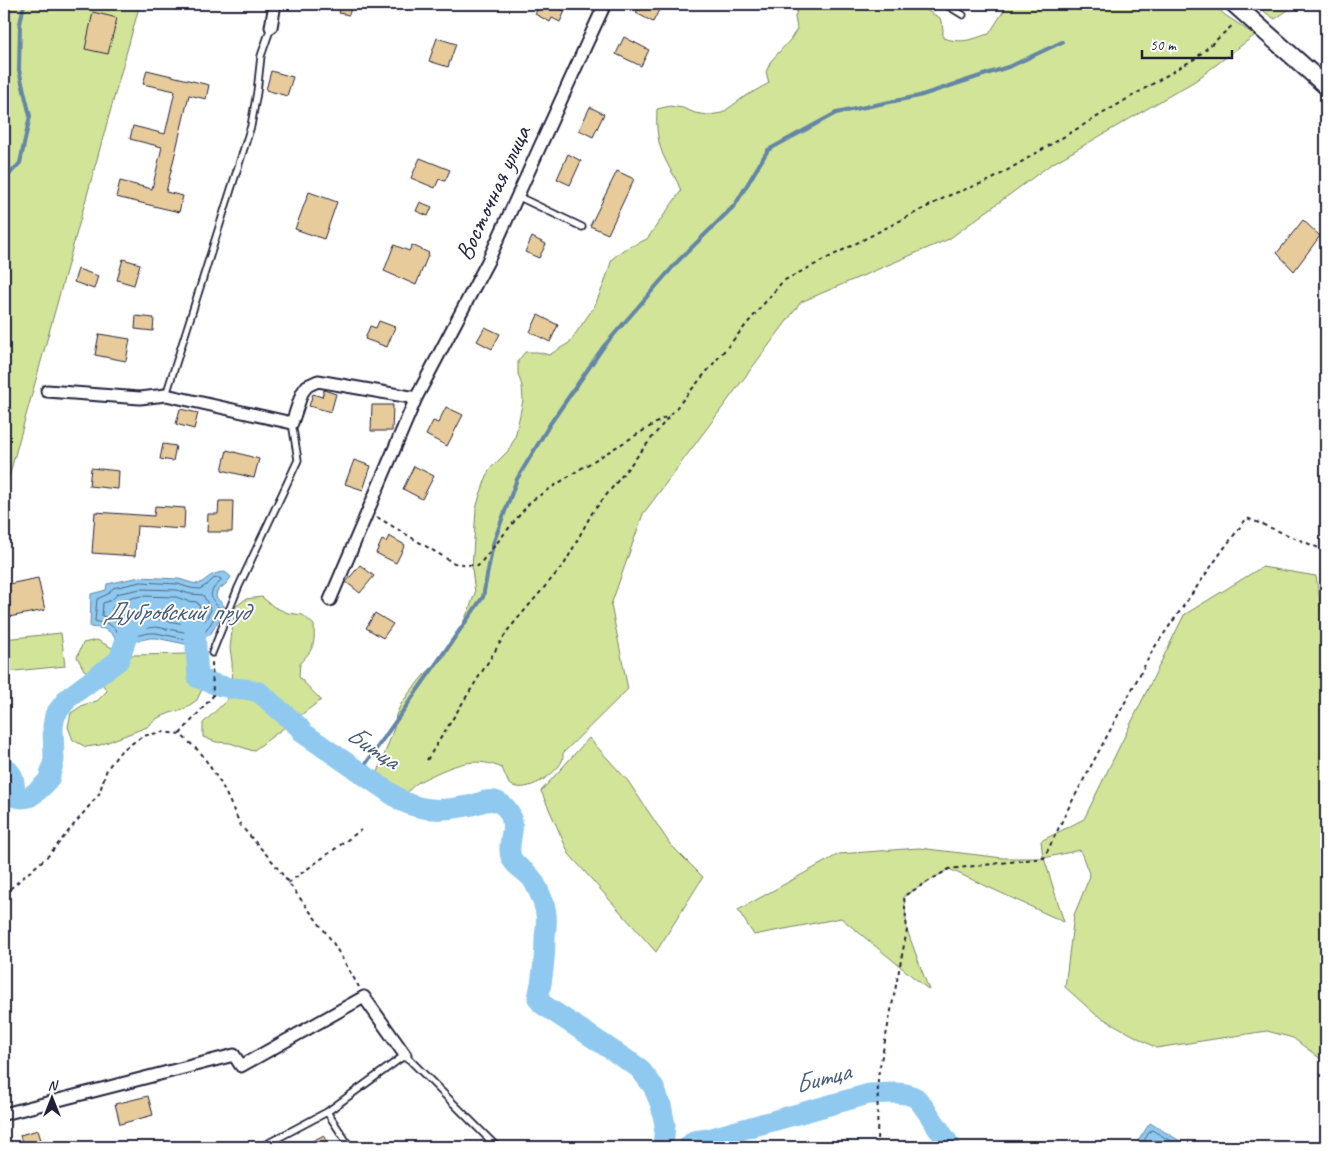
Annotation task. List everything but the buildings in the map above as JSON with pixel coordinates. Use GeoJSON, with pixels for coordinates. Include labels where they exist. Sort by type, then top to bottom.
{"type":"FeatureCollection","features":[{"type":"Feature","properties":{"kind":"street"},"geometry":{"type":"LineString","coordinates":[[271,27],[276,4]]}},
{"type":"Feature","properties":{"kind":"street","name":"Восточная улица"},"geometry":{"type":"LineString","coordinates":[[330,600],[416,398],[488,261],[606,4]]}},
{"type":"Feature","properties":{"kind":"street"},"geometry":{"type":"LineString","coordinates":[[1240,9],[1326,86]]}},
{"type":"Feature","properties":{"kind":"street"},"geometry":{"type":"LineString","coordinates":[[47,391],[140,398],[166,395],[292,423],[302,393],[307,386],[318,381],[416,398]]}},
{"type":"Feature","properties":{"kind":"street"},"geometry":{"type":"LineString","coordinates":[[4,1114],[234,1055],[241,1066],[364,997],[405,1055]]}},
{"type":"Feature","properties":{"kind":"lane"},"geometry":{"type":"LineString","coordinates":[[945,4],[963,14]]}},
{"type":"Feature","properties":{"kind":"lane"},"geometry":{"type":"LineString","coordinates":[[166,395],[251,126],[261,56],[271,27]]}},
{"type":"Feature","properties":{"kind":"lane"},"geometry":{"type":"LineString","coordinates":[[517,196],[582,227]]}},
{"type":"Feature","properties":{"kind":"lane"},"geometry":{"type":"LineString","coordinates":[[212,653],[238,588],[298,460],[292,423]]}},
{"type":"Feature","properties":{"kind":"lane"},"geometry":{"type":"LineString","coordinates":[[261,1147],[327,1112],[405,1055],[497,1147]]}},
{"type":"Feature","properties":{"kind":"lane"},"geometry":{"type":"LineString","coordinates":[[327,1112],[350,1147]]}},
{"type":"Feature","properties":{"kind":"path"},"geometry":{"type":"LineString","coordinates":[[427,760],[508,630],[565,563],[592,513],[671,414],[784,281],[950,195],[992,180],[1196,58],[1240,9]]}},
{"type":"Feature","properties":{"kind":"path"},"geometry":{"type":"LineString","coordinates":[[368,512],[454,563],[478,566],[531,501],[577,470],[671,414]]}},
{"type":"Feature","properties":{"kind":"path"},"geometry":{"type":"LineString","coordinates":[[877,1147],[878,1076],[907,930],[904,896],[949,869],[1044,858],[1154,648],[1247,518],[1326,551]]}},
{"type":"Feature","properties":{"kind":"path"},"geometry":{"type":"LineString","coordinates":[[180,734],[213,696],[212,653]]}},
{"type":"Feature","properties":{"kind":"path"},"geometry":{"type":"LineString","coordinates":[[4,894],[49,855],[99,794],[107,769],[122,751],[143,736],[162,732],[180,734],[201,753],[222,786],[241,826],[273,862],[332,941],[364,997]]}},
{"type":"Feature","properties":{"kind":"path"},"geometry":{"type":"LineString","coordinates":[[288,883],[360,830]]}},
{"type":"Feature","properties":{"kind":"green space"},"geometry":{"type":"Polygon","coordinates":[[[4,4],[140,4],[4,495],[4,4]]]}},
{"type":"Feature","properties":{"kind":"green space"},"geometry":{"type":"Polygon","coordinates":[[[799,4],[915,4],[940,18],[943,38],[961,41],[989,34],[1008,4],[1213,4],[1225,15],[1255,35],[1195,81],[1050,165],[949,239],[801,302],[643,514],[611,605],[628,689],[563,753],[559,766],[549,776],[536,784],[515,787],[509,784],[502,768],[477,762],[453,766],[437,773],[415,784],[405,796],[377,775],[401,704],[424,675],[445,656],[459,632],[475,593],[472,569],[476,509],[489,470],[508,451],[515,438],[523,400],[522,386],[518,374],[518,361],[525,352],[538,352],[549,355],[569,343],[594,307],[612,259],[623,250],[647,239],[681,191],[660,147],[657,109],[670,106],[708,115],[722,113],[744,97],[769,83],[766,72],[771,61],[790,40],[797,29],[795,17],[799,4]]]}},
{"type":"Feature","properties":{"kind":"green space"},"geometry":{"type":"Polygon","coordinates":[[[1253,4],[1289,4],[1291,8],[1275,19],[1253,4]]]}},
{"type":"Feature","properties":{"kind":"green space"},"geometry":{"type":"Polygon","coordinates":[[[1262,567],[1316,576],[1326,638],[1326,1063],[1293,1038],[1267,1031],[1156,1048],[1095,1014],[1065,987],[1074,915],[1090,876],[1080,850],[1044,858],[1064,922],[949,869],[904,896],[907,930],[929,990],[841,918],[754,935],[738,910],[839,854],[919,848],[1003,858],[1043,858],[1041,841],[1084,819],[1184,615],[1262,567]]]}},
{"type":"Feature","properties":{"kind":"green space"},"geometry":{"type":"Polygon","coordinates":[[[262,597],[274,607],[288,613],[303,615],[314,625],[313,646],[300,663],[299,677],[321,700],[253,751],[230,743],[216,742],[203,737],[203,723],[233,692],[230,648],[235,607],[246,599],[262,597]]]}},
{"type":"Feature","properties":{"kind":"green space"},"geometry":{"type":"Polygon","coordinates":[[[61,633],[65,666],[5,672],[4,639],[61,633]]]}},
{"type":"Feature","properties":{"kind":"green space"},"geometry":{"type":"Polygon","coordinates":[[[97,640],[120,652],[132,655],[187,654],[198,661],[203,673],[203,687],[197,700],[184,709],[158,718],[147,727],[100,745],[86,747],[73,740],[68,727],[71,713],[83,705],[97,701],[107,691],[97,676],[84,670],[77,657],[83,643],[97,640]]]}},
{"type":"Feature","properties":{"kind":"green space"},"geometry":{"type":"Polygon","coordinates":[[[589,738],[628,781],[670,844],[703,877],[656,952],[569,854],[541,791],[589,738]]]}},
{"type":"Feature","properties":{"kind":"water","name":"Дубровский пруд"},"geometry":{"type":"Polygon","coordinates":[[[225,572],[231,577],[217,591],[216,597],[226,608],[210,635],[185,644],[156,638],[118,642],[107,630],[90,627],[91,594],[106,590],[107,584],[140,577],[179,579],[199,584],[214,574],[225,572]]]}},
{"type":"Feature","properties":{"kind":"water"},"geometry":{"type":"Polygon","coordinates":[[[1150,1123],[1190,1147],[1134,1147],[1150,1123]]]}},
{"type":"Feature","properties":{"kind":"waterway"},"geometry":{"type":"LineString","coordinates":[[4,180],[20,163],[30,116],[19,70],[20,24],[24,4]]}},
{"type":"Feature","properties":{"kind":"waterway"},"geometry":{"type":"LineString","coordinates":[[360,772],[483,597],[493,544],[517,479],[550,424],[604,346],[678,261],[735,205],[768,150],[836,113],[919,96],[1011,66],[1062,42]]}},
{"type":"Feature","properties":{"kind":"waterway","name":"Битца"},"geometry":{"type":"LineString","coordinates":[[188,616],[194,617],[198,678],[217,685],[259,692],[299,727],[303,733],[402,801],[411,805],[428,809],[445,809],[495,801],[506,808],[512,824],[511,857],[532,878],[540,893],[545,910],[544,960],[538,998],[542,1004],[639,1068],[653,1086],[661,1105],[665,1125],[663,1147]]}},
{"type":"Feature","properties":{"kind":"waterway","name":"Битца"},"geometry":{"type":"LineString","coordinates":[[4,767],[11,773],[15,797],[29,797],[45,784],[49,779],[54,760],[53,727],[55,715],[68,698],[119,660],[131,624],[139,622]]}},
{"type":"Feature","properties":{"kind":"waterway","name":"Битца"},"geometry":{"type":"LineString","coordinates":[[688,1147],[694,1141],[708,1139],[869,1094],[893,1093],[905,1094],[916,1098],[951,1147]]}}]}
